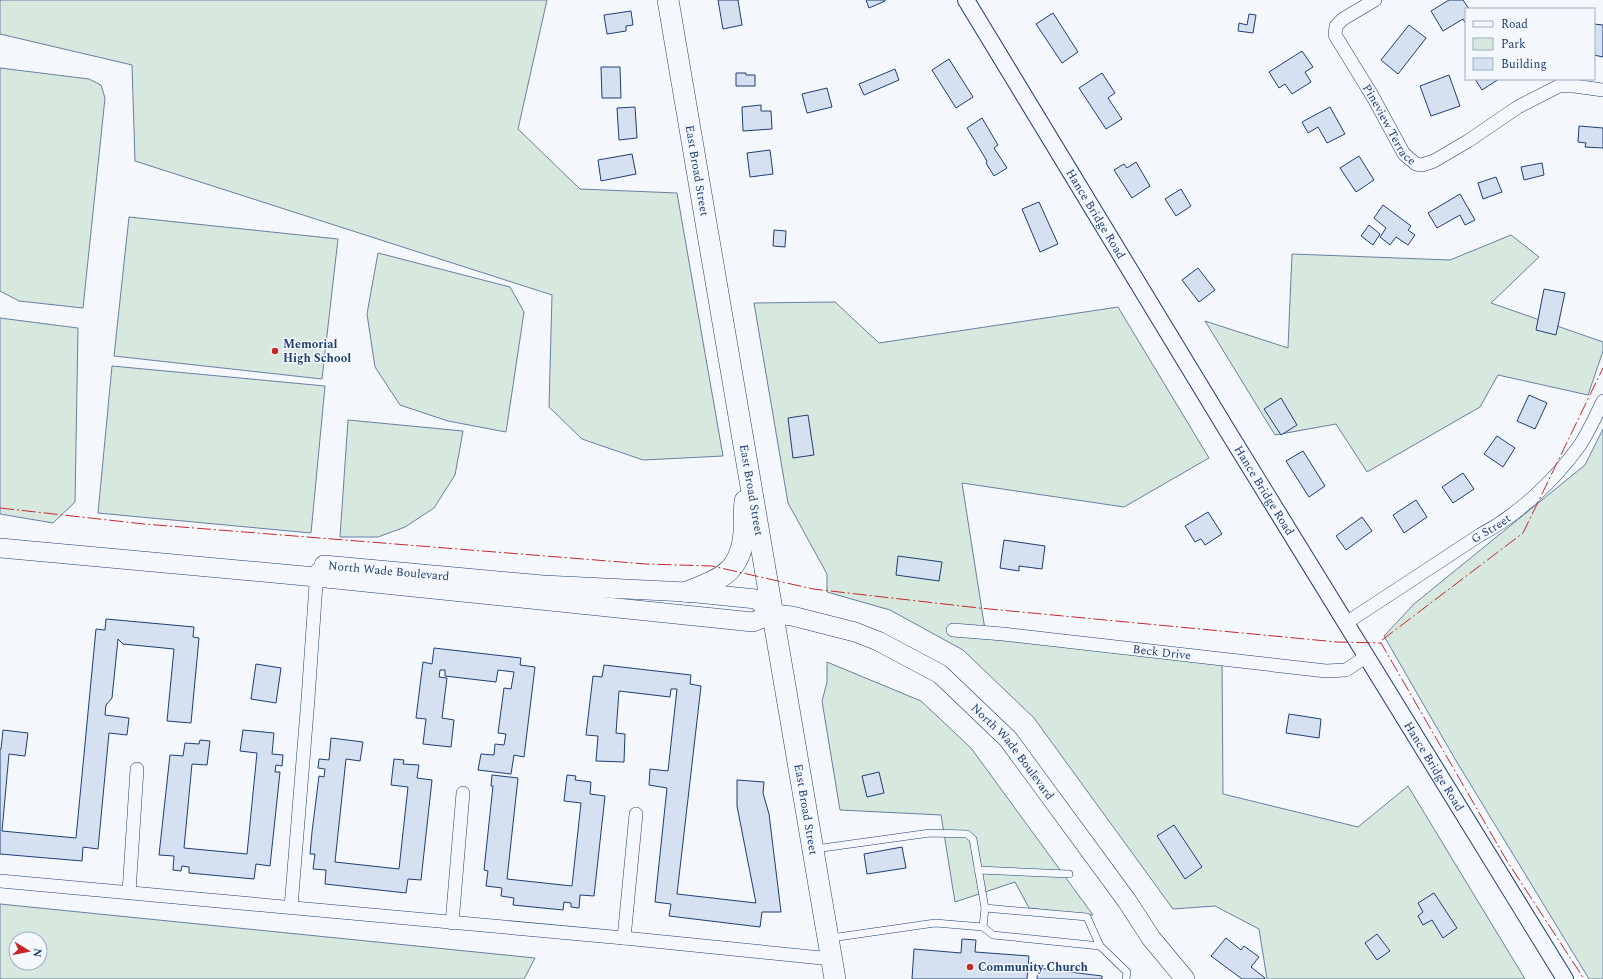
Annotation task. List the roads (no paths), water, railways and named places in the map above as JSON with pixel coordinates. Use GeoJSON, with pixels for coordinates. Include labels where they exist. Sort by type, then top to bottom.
{"type":"FeatureCollection","features":[{"type":"Feature","properties":{"kind":"main road","name":"East Broad Street"},"geometry":{"type":"LineString","coordinates":[[668,0],[814,849],[833,969]]}},
{"type":"Feature","properties":{"kind":"main road"},"geometry":{"type":"LineString","coordinates":[[686,592],[726,574],[735,563],[741,548],[744,533],[744,506],[748,468]]}},
{"type":"Feature","properties":{"kind":"main road","name":"North Wade Boulevard"},"geometry":{"type":"LineString","coordinates":[[0,535],[752,622],[773,614],[792,616],[855,632],[878,641],[940,674],[1008,739],[1127,902],[1151,938],[1185,979]]}},
{"type":"Feature","properties":{"kind":"main road","name":"North Wade Boulevard"},"geometry":{"type":"LineString","coordinates":[[0,548],[317,571],[686,592],[756,599],[773,614]]}},
{"type":"Feature","properties":{"kind":"street","name":"Hance Bridge Road"},"geometry":{"type":"LineString","coordinates":[[966,0],[1227,430],[1565,979]]}},
{"type":"Feature","properties":{"kind":"street","name":"Pineview Terrace"},"geometry":{"type":"LineString","coordinates":[[1374,0],[1343,19],[1336,26],[1335,35],[1373,97],[1404,154],[1416,164],[1422,165],[1434,161],[1468,141],[1518,107],[1559,86],[1574,86],[1603,90]]}},
{"type":"Feature","properties":{"kind":"street","name":"G Street"},"geometry":{"type":"LineString","coordinates":[[1346,623],[1493,528],[1540,491],[1580,444],[1603,401]]}},
{"type":"Feature","properties":{"kind":"street"},"geometry":{"type":"LineString","coordinates":[[291,908],[308,707],[317,571]]}},
{"type":"Feature","properties":{"kind":"street","name":"Beck Drive"},"geometry":{"type":"LineString","coordinates":[[953,630],[1011,635],[1326,671],[1346,670],[1367,656]]}},
{"type":"Feature","properties":{"kind":"street"},"geometry":{"type":"LineString","coordinates":[[129,892],[137,769]]}},
{"type":"Feature","properties":{"kind":"street"},"geometry":{"type":"LineString","coordinates":[[452,923],[463,794]]}},
{"type":"Feature","properties":{"kind":"street"},"geometry":{"type":"LineString","coordinates":[[624,938],[636,814]]}},
{"type":"Feature","properties":{"kind":"street"},"geometry":{"type":"LineString","coordinates":[[0,881],[624,938],[833,969]]}},
{"type":"Feature","properties":{"kind":"lane"},"geometry":{"type":"LineString","coordinates":[[814,849],[930,833],[967,834],[973,839],[985,908],[983,927]]}},
{"type":"Feature","properties":{"kind":"lane"},"geometry":{"type":"LineString","coordinates":[[978,870],[1069,874]]}},
{"type":"Feature","properties":{"kind":"lane"},"geometry":{"type":"LineString","coordinates":[[985,908],[1087,917],[1100,946],[1126,976],[1132,979]]}},
{"type":"Feature","properties":{"kind":"lane"},"geometry":{"type":"LineString","coordinates":[[828,939],[935,923],[983,927],[993,935],[1100,946]]}},
{"type":"Feature","properties":{"kind":"place","name":"Memorial High School"},"geometry":{"type":"Point","coordinates":[275,351]}},
{"type":"Feature","properties":{"kind":"place","name":"Community Church"},"geometry":{"type":"Point","coordinates":[970,967]}}]}
